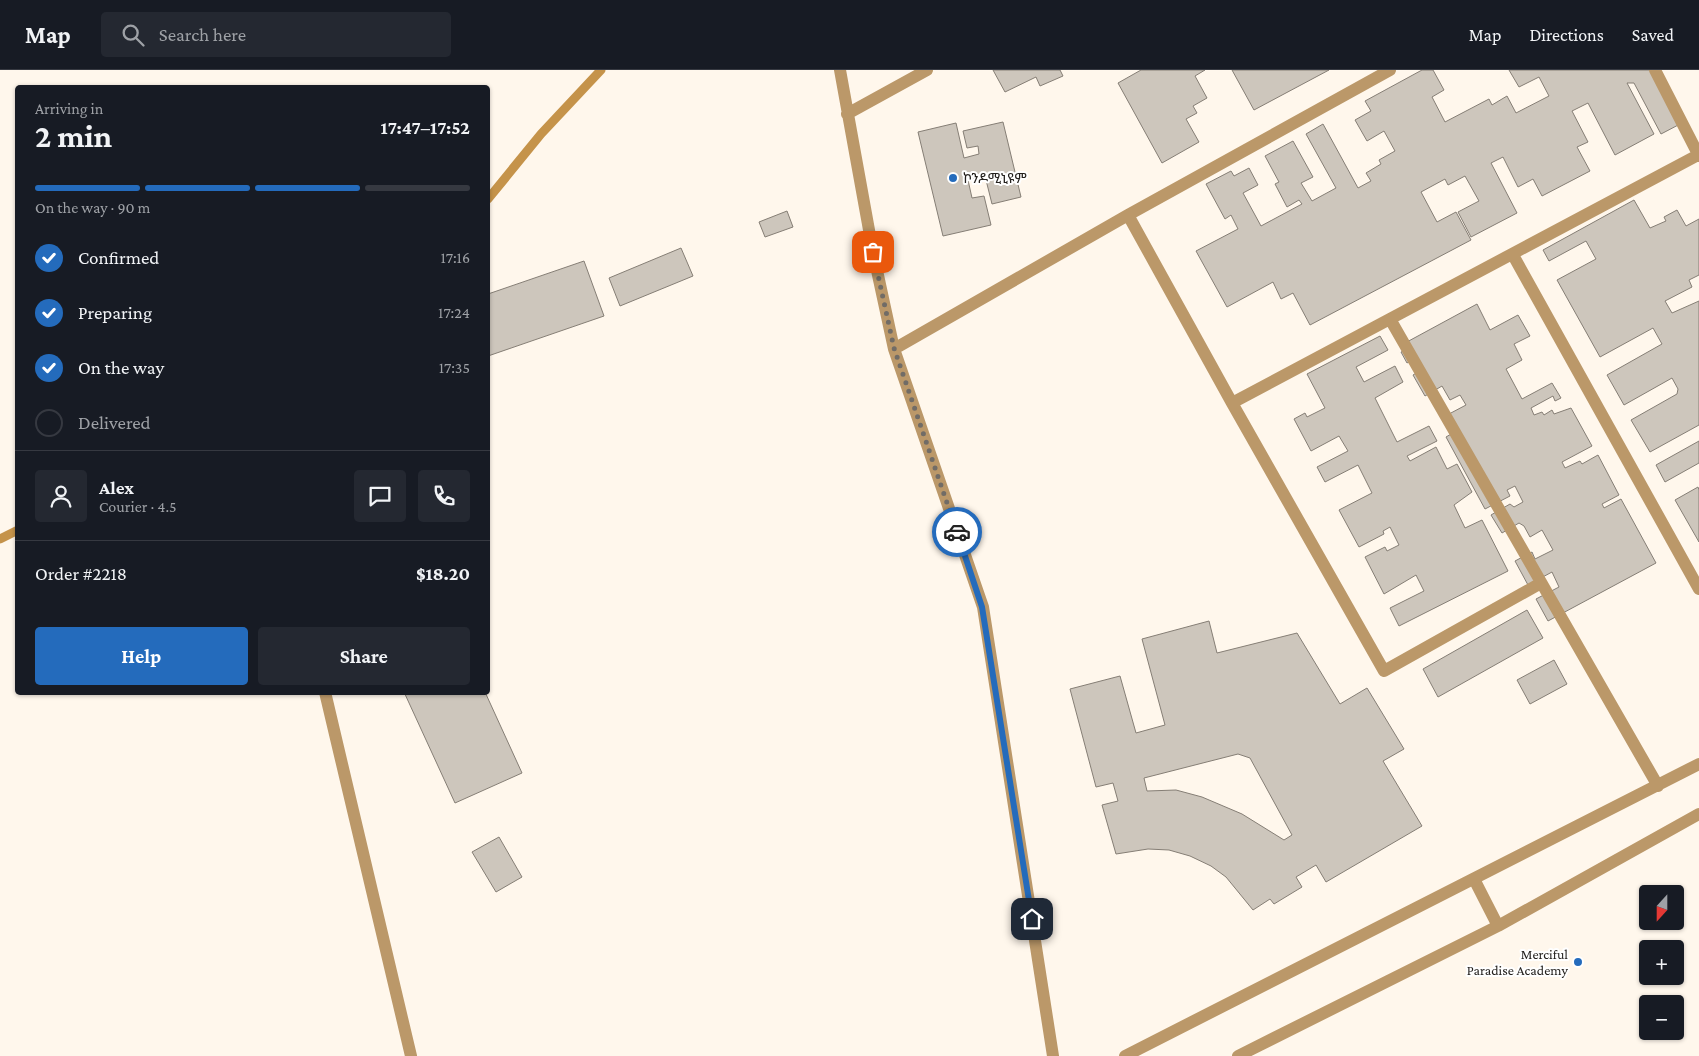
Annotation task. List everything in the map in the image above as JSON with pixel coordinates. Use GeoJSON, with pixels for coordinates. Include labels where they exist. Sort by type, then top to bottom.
{"type":"FeatureCollection","features":[{"type":"Feature","properties":{"kind":"street"},"geometry":{"type":"LineString","coordinates":[[840,70],[847,114],[894,348],[982,607],[1053,1056]]}},
{"type":"Feature","properties":{"kind":"street"},"geometry":{"type":"LineString","coordinates":[[847,114],[927,70]]}},
{"type":"Feature","properties":{"kind":"street"},"geometry":{"type":"LineString","coordinates":[[894,348],[1128,215],[1390,70]]}},
{"type":"Feature","properties":{"kind":"street"},"geometry":{"type":"LineString","coordinates":[[1232,403],[1699,156],[1655,70]]}},
{"type":"Feature","properties":{"kind":"street"},"geometry":{"type":"LineString","coordinates":[[1128,215],[1384,671],[1541,583]]}},
{"type":"Feature","properties":{"kind":"street"},"geometry":{"type":"LineString","coordinates":[[1513,255],[1699,589]]}},
{"type":"Feature","properties":{"kind":"street"},"geometry":{"type":"LineString","coordinates":[[1390,319],[1658,786]]}},
{"type":"Feature","properties":{"kind":"street"},"geometry":{"type":"LineString","coordinates":[[327,695],[411,1056]]}},
{"type":"Feature","properties":{"kind":"street"},"geometry":{"type":"LineString","coordinates":[[1125,1056],[1699,764]]}},
{"type":"Feature","properties":{"kind":"street"},"geometry":{"type":"LineString","coordinates":[[1238,1056],[1498,926],[1699,814]]}},
{"type":"Feature","properties":{"kind":"street"},"geometry":{"type":"LineString","coordinates":[[1474,879],[1498,926]]}},
{"type":"Feature","properties":{"kind":"building"},"geometry":{"type":"Polygon","coordinates":[[[993,70],[1060,70],[1063,76],[1040,86],[1036,77],[1005,92],[993,70]]]}},
{"type":"Feature","properties":{"kind":"building"},"geometry":{"type":"Polygon","coordinates":[[[1141,70],[1205,70],[1195,76],[1207,98],[1193,106],[1197,113],[1186,119],[1199,142],[1162,163],[1118,83],[1141,70]]]}},
{"type":"Feature","properties":{"kind":"building"},"geometry":{"type":"Polygon","coordinates":[[[1232,70],[1329,70],[1254,110],[1232,70]]]}},
{"type":"Feature","properties":{"kind":"building"},"geometry":{"type":"Polygon","coordinates":[[[1422,70],[1433,70],[1444,90],[1432,97],[1445,122],[1489,99],[1492,105],[1507,96],[1516,113],[1549,96],[1539,77],[1519,87],[1509,70],[1653,70],[1682,123],[1661,134],[1634,83],[1627,83],[1654,134],[1615,155],[1588,103],[1572,111],[1588,142],[1577,147],[1590,171],[1542,196],[1533,179],[1518,187],[1503,157],[1491,163],[1517,213],[1471,237],[1458,212],[1479,201],[1465,176],[1448,185],[1445,179],[1421,192],[1437,222],[1456,212],[1471,240],[1310,325],[1293,293],[1281,299],[1273,282],[1227,307],[1196,251],[1238,229],[1231,215],[1225,219],[1206,184],[1231,171],[1234,176],[1249,168],[1258,185],[1243,193],[1261,226],[1302,204],[1299,200],[1287,207],[1275,184],[1279,182],[1265,156],[1293,141],[1313,177],[1301,183],[1312,201],[1336,188],[1306,134],[1323,124],[1358,188],[1371,181],[1366,173],[1381,164],[1379,160],[1395,151],[1384,131],[1367,141],[1355,120],[1371,111],[1365,101],[1422,70]]]}},
{"type":"Feature","properties":{"kind":"building","name":"ኮንዶሚኒዩም"},"geometry":{"type":"Polygon","coordinates":[[[1003,122],[1021,197],[992,204],[985,176],[968,180],[972,198],[984,196],[991,225],[943,236],[918,132],[956,123],[964,158],[979,154],[978,146],[967,148],[963,131],[1003,122]]]}},
{"type":"Feature","properties":{"kind":"building"},"geometry":{"type":"Polygon","coordinates":[[[1634,200],[1650,228],[1666,221],[1664,217],[1677,210],[1686,226],[1699,219],[1699,275],[1689,280],[1692,287],[1665,301],[1672,313],[1699,301],[1699,425],[1650,452],[1631,420],[1677,394],[1678,389],[1672,378],[1624,405],[1607,375],[1662,344],[1653,328],[1600,357],[1557,280],[1596,259],[1586,241],[1549,261],[1543,250],[1634,200]]]}},
{"type":"Feature","properties":{"kind":"building"},"geometry":{"type":"Polygon","coordinates":[[[787,211],[793,227],[765,237],[759,222],[787,211]]]}},
{"type":"Feature","properties":{"kind":"building"},"geometry":{"type":"Polygon","coordinates":[[[681,248],[693,276],[620,306],[609,278],[681,248]]]}},
{"type":"Feature","properties":{"kind":"building"},"geometry":{"type":"Polygon","coordinates":[[[584,261],[604,316],[490,355],[490,293],[584,261]]]}},
{"type":"Feature","properties":{"kind":"building"},"geometry":{"type":"Polygon","coordinates":[[[1477,304],[1490,330],[1518,315],[1530,336],[1514,344],[1522,360],[1506,369],[1522,399],[1552,383],[1561,398],[1555,401],[1553,396],[1531,408],[1534,415],[1542,412],[1544,415],[1552,410],[1554,414],[1571,408],[1592,446],[1562,462],[1565,468],[1580,461],[1582,464],[1598,455],[1619,495],[1602,504],[1604,508],[1621,499],[1656,563],[1548,621],[1536,599],[1559,587],[1552,572],[1528,585],[1515,561],[1532,552],[1535,559],[1553,550],[1542,530],[1530,537],[1524,526],[1519,523],[1502,533],[1491,515],[1510,504],[1514,507],[1523,502],[1515,486],[1507,490],[1510,496],[1485,509],[1446,437],[1458,430],[1449,414],[1466,405],[1460,395],[1450,400],[1442,386],[1425,396],[1413,375],[1418,372],[1412,360],[1407,363],[1401,352],[1408,349],[1405,343],[1477,304]]]}},
{"type":"Feature","properties":{"kind":"building"},"geometry":{"type":"Polygon","coordinates":[[[1380,336],[1388,350],[1356,367],[1364,382],[1395,366],[1403,382],[1375,398],[1397,442],[1429,426],[1437,441],[1407,456],[1410,461],[1436,447],[1447,469],[1457,464],[1472,492],[1454,505],[1465,528],[1482,520],[1508,571],[1399,626],[1390,608],[1424,591],[1416,575],[1384,594],[1365,557],[1385,547],[1387,551],[1399,545],[1390,527],[1383,531],[1384,534],[1359,547],[1339,510],[1372,493],[1358,465],[1325,482],[1317,467],[1348,451],[1339,436],[1311,451],[1294,419],[1305,413],[1307,417],[1325,408],[1307,374],[1380,336]]]}},
{"type":"Feature","properties":{"kind":"building"},"geometry":{"type":"Polygon","coordinates":[[[1699,441],[1699,463],[1665,482],[1656,465],[1699,441]]]}},
{"type":"Feature","properties":{"kind":"building"},"geometry":{"type":"Polygon","coordinates":[[[1698,487],[1699,490],[1699,542],[1675,500],[1698,487]]]}},
{"type":"Feature","properties":{"kind":"building"},"geometry":{"type":"Polygon","coordinates":[[[1527,610],[1543,638],[1438,697],[1423,669],[1527,610]]]}},
{"type":"Feature","properties":{"kind":"building"},"geometry":{"type":"Polygon","coordinates":[[[1209,621],[1217,653],[1297,633],[1340,704],[1367,688],[1404,749],[1383,761],[1422,826],[1326,882],[1316,865],[1296,877],[1302,887],[1274,904],[1270,899],[1253,910],[1226,877],[1211,866],[1190,856],[1169,850],[1148,849],[1116,854],[1102,805],[1118,801],[1113,783],[1096,787],[1070,689],[1120,676],[1136,733],[1165,725],[1142,639],[1209,621]],[[1238,754],[1144,778],[1147,791],[1176,790],[1202,797],[1242,814],[1284,840],[1292,835],[1250,758],[1238,754]]]}},
{"type":"Feature","properties":{"kind":"building"},"geometry":{"type":"Polygon","coordinates":[[[1554,660],[1567,684],[1530,704],[1517,680],[1554,660]]]}},
{"type":"Feature","properties":{"kind":"building"},"geometry":{"type":"Polygon","coordinates":[[[405,695],[486,695],[522,773],[455,803],[405,695]]]}},
{"type":"Feature","properties":{"kind":"building"},"geometry":{"type":"Polygon","coordinates":[[[499,837],[522,877],[496,892],[472,852],[499,837]]]}},
{"type":"Feature","properties":{"kind":"waterway"},"geometry":{"type":"LineString","coordinates":[[490,197],[541,134],[601,70]]}},
{"type":"Feature","properties":{"kind":"waterway"},"geometry":{"type":"LineString","coordinates":[[0,539],[15,532]]}},
{"type":"Feature","properties":{"kind":"way so far"},"geometry":{"type":"LineString","coordinates":[[873,252],[894,348],[957,532]]}},
{"type":"Feature","properties":{"kind":"place","name":"ኮንዶሚኒዩም"},"geometry":{"type":"Point","coordinates":[953,178]}},
{"type":"Feature","properties":{"kind":"place","name":"Merciful Paradise Academy"},"geometry":{"type":"Point","coordinates":[1578,962]}},
{"type":"Feature","properties":{"kind":"route"},"geometry":{"type":"LineString","coordinates":[[957,532],[982,607],[1032,919]]}}]}
